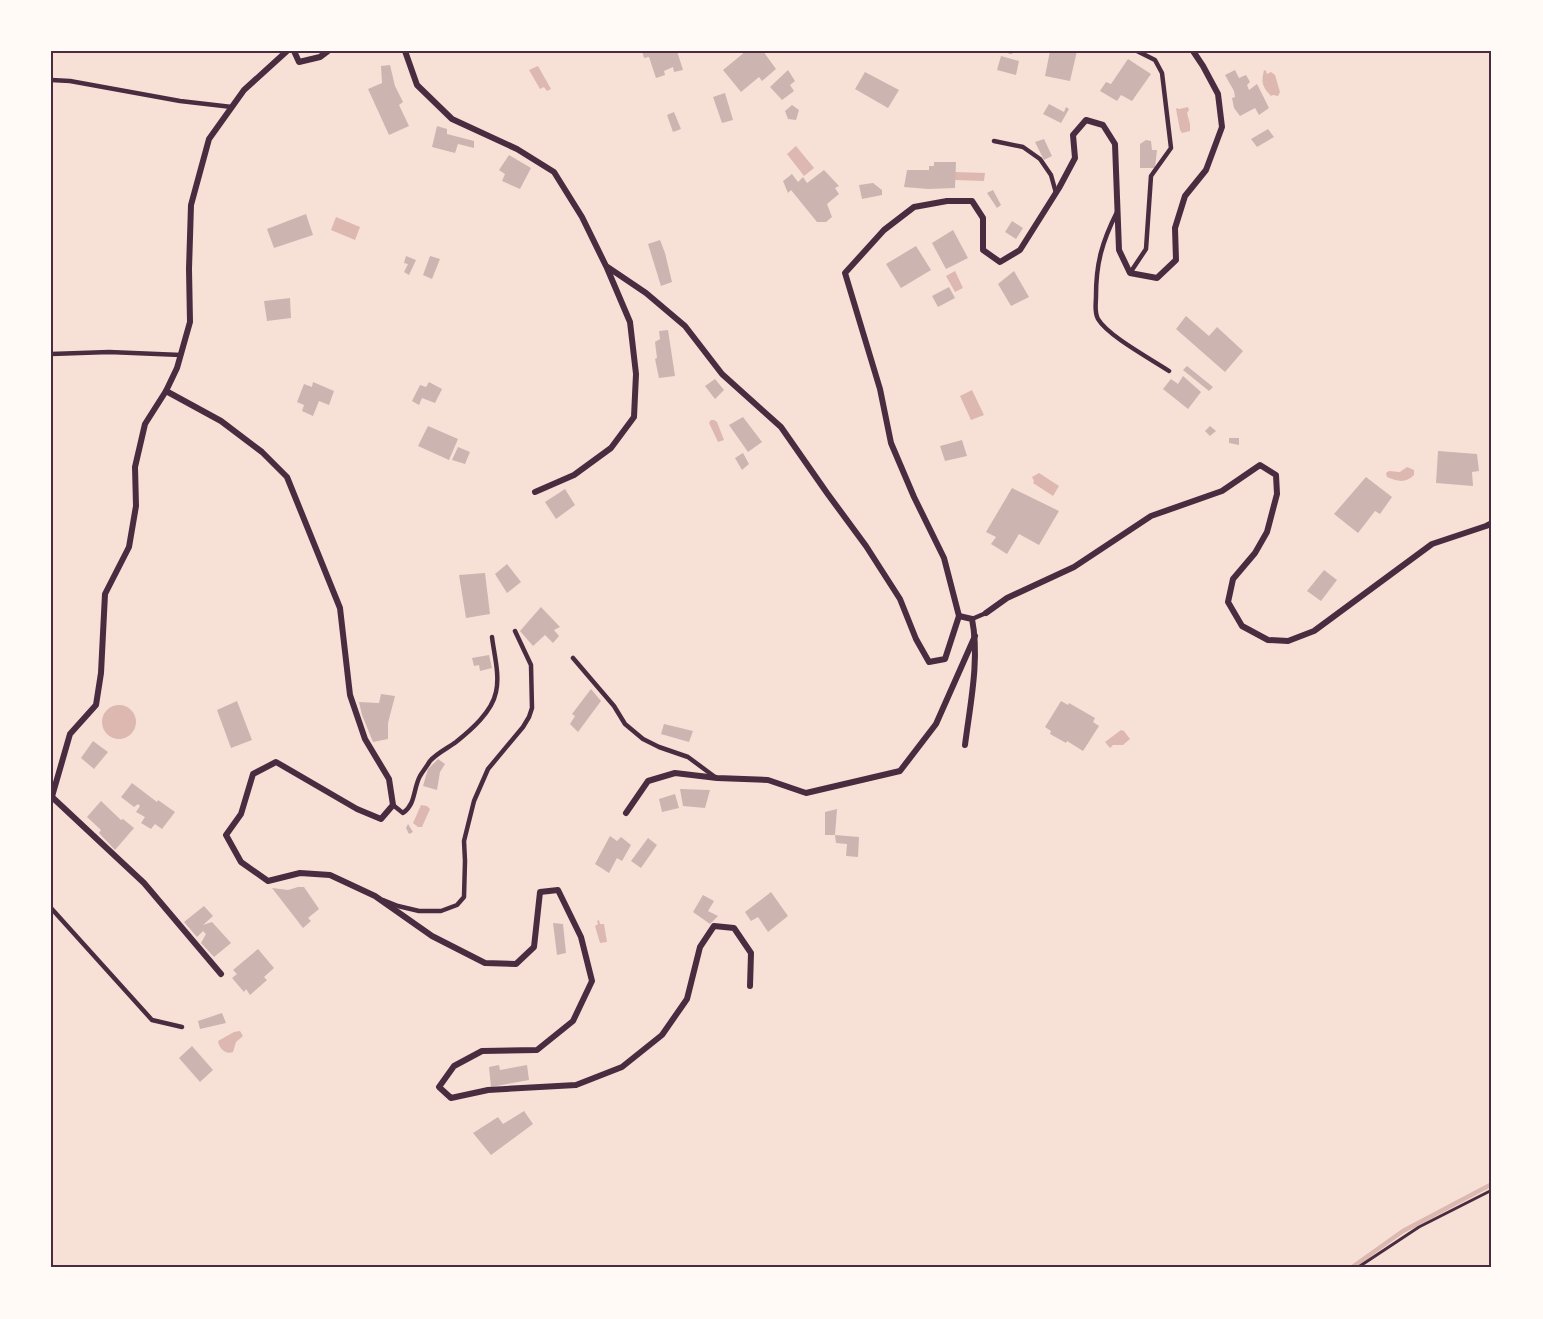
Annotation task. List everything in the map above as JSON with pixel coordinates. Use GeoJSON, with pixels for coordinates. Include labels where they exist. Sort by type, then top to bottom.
{"type":"FeatureCollection","features":[{"type":"Feature","properties":{"kind":"street"},"geometry":{"type":"LineString","coordinates":[[222,974],[144,883],[51,798],[70,734],[96,705],[101,673],[105,594],[129,547],[136,506],[135,467],[145,424],[166,392],[177,368],[190,322],[191,205],[209,139],[244,90],[287,51]]}},
{"type":"Feature","properties":{"kind":"street"},"geometry":{"type":"LineString","coordinates":[[294,51],[300,62],[320,57],[328,51]]}},
{"type":"Feature","properties":{"kind":"street"},"geometry":{"type":"LineString","coordinates":[[405,51],[417,85],[452,119],[517,149],[554,172],[582,217],[630,322],[636,374],[634,417],[611,448],[574,475],[535,492]]}},
{"type":"Feature","properties":{"kind":"street"},"geometry":{"type":"LineString","coordinates":[[606,266],[646,293],[686,326],[722,374],[781,427],[866,546],[900,599],[916,639],[929,662],[945,659],[958,616],[944,558],[891,443],[880,389],[845,273],[884,230],[914,207],[947,201],[972,201],[982,218],[983,250],[1000,262],[1020,250],[1075,158],[1073,135],[1086,120],[1103,125],[1115,144],[1119,250],[1130,273],[1157,278],[1176,260],[1175,228],[1185,196],[1206,170],[1222,128],[1218,94],[1193,51]]}},
{"type":"Feature","properties":{"kind":"street"},"geometry":{"type":"LineString","coordinates":[[166,392],[221,421],[262,453],[287,477],[340,608],[350,695],[364,739],[389,779],[393,805],[381,819],[357,809],[276,762],[254,774],[241,814],[226,835],[240,862],[268,881],[300,873],[330,875],[375,896],[432,936],[485,963],[516,964],[534,947],[540,892],[558,890],[582,937],[592,981],[573,1021],[537,1050],[482,1051],[454,1066],[439,1087],[451,1098],[488,1090],[576,1085],[622,1067],[662,1035],[687,999],[700,947],[714,926],[734,928],[751,953],[750,986]]}},
{"type":"Feature","properties":{"kind":"street"},"geometry":{"type":"LineString","coordinates":[[986,613],[1007,598],[1074,567],[1152,516],[1222,491],[1260,465],[1276,476],[1277,494],[1267,532],[1255,553],[1233,579],[1228,602],[1242,626],[1268,640],[1288,642],[1314,631],[1432,544],[1492,523]]}},
{"type":"Feature","properties":{"kind":"street"},"geometry":{"type":"LineString","coordinates":[[958,616],[972,619],[975,636],[972,691],[965,745]]}},
{"type":"Feature","properties":{"kind":"street"},"geometry":{"type":"LineString","coordinates":[[626,813],[648,781],[675,773],[717,778],[768,780],[806,793],[900,771],[936,724],[975,636]]}},
{"type":"Feature","properties":{"kind":"lane"},"geometry":{"type":"LineString","coordinates":[[1130,273],[1146,249],[1151,176],[1171,148],[1162,73],[1155,60],[1137,51]]}},
{"type":"Feature","properties":{"kind":"lane"},"geometry":{"type":"LineString","coordinates":[[51,80],[70,81],[180,101],[232,107]]}},
{"type":"Feature","properties":{"kind":"lane"},"geometry":{"type":"LineString","coordinates":[[994,141],[1023,147],[1040,159],[1051,175],[1056,193]]}},
{"type":"Feature","properties":{"kind":"lane"},"geometry":{"type":"LineString","coordinates":[[1118,209],[1101,250],[1097,268],[1095,309],[1097,318],[1115,335],[1169,371]]}},
{"type":"Feature","properties":{"kind":"lane"},"geometry":{"type":"LineString","coordinates":[[51,354],[109,352],[181,355]]}},
{"type":"Feature","properties":{"kind":"lane"},"geometry":{"type":"LineString","coordinates":[[972,619],[986,613]]}},
{"type":"Feature","properties":{"kind":"lane"},"geometry":{"type":"LineString","coordinates":[[375,896],[398,906],[419,911],[441,911],[457,905],[464,897],[464,841],[474,801],[488,769],[523,727],[532,708],[531,665],[515,631]]}},
{"type":"Feature","properties":{"kind":"lane"},"geometry":{"type":"LineString","coordinates":[[393,805],[403,813],[407,810],[412,803],[419,778],[434,756],[459,740],[482,718],[490,706],[496,695],[497,685],[492,637]]}},
{"type":"Feature","properties":{"kind":"lane"},"geometry":{"type":"LineString","coordinates":[[573,658],[614,706],[625,724],[643,739],[688,757],[717,778]]}},
{"type":"Feature","properties":{"kind":"lane"},"geometry":{"type":"LineString","coordinates":[[51,908],[152,1020],[182,1027]]}},
{"type":"Feature","properties":{"kind":"path"},"geometry":{"type":"LineString","coordinates":[[1357,1268],[1419,1227],[1492,1190]]}},
{"type":"Feature","properties":{"kind":"shaded area"},"geometry":{"type":"Polygon","coordinates":[[[538,66],[551,89],[547,91],[544,87],[540,89],[529,70],[538,66]]]}},
{"type":"Feature","properties":{"kind":"shaded area"},"geometry":{"type":"Polygon","coordinates":[[[1264,70],[1267,74],[1271,72],[1275,75],[1280,92],[1278,96],[1271,96],[1264,87],[1264,70]]]}},
{"type":"Feature","properties":{"kind":"shaded area"},"geometry":{"type":"Polygon","coordinates":[[[1188,107],[1190,131],[1182,133],[1176,109],[1188,107]]]}},
{"type":"Feature","properties":{"kind":"shaded area"},"geometry":{"type":"Polygon","coordinates":[[[796,146],[814,168],[804,176],[787,154],[796,146]]]}},
{"type":"Feature","properties":{"kind":"shaded area"},"geometry":{"type":"Polygon","coordinates":[[[955,172],[985,173],[984,181],[955,180],[955,172]]]}},
{"type":"Feature","properties":{"kind":"shaded area"},"geometry":{"type":"Polygon","coordinates":[[[336,217],[360,227],[355,240],[331,230],[336,217]]]}},
{"type":"Feature","properties":{"kind":"shaded area"},"geometry":{"type":"Polygon","coordinates":[[[955,271],[963,288],[955,292],[946,276],[955,271]]]}},
{"type":"Feature","properties":{"kind":"shaded area"},"geometry":{"type":"Polygon","coordinates":[[[972,390],[984,415],[971,420],[960,396],[972,390]]]}},
{"type":"Feature","properties":{"kind":"shaded area"},"geometry":{"type":"Polygon","coordinates":[[[711,420],[717,422],[724,440],[718,442],[709,423],[711,420]]]}},
{"type":"Feature","properties":{"kind":"shaded area"},"geometry":{"type":"Polygon","coordinates":[[[1407,467],[1414,470],[1414,475],[1407,480],[1387,477],[1386,473],[1389,471],[1400,472],[1407,467]]]}},
{"type":"Feature","properties":{"kind":"shaded area"},"geometry":{"type":"Polygon","coordinates":[[[1039,473],[1059,486],[1053,496],[1033,483],[1032,477],[1039,473]]]}},
{"type":"Feature","properties":{"kind":"shaded area"},"geometry":{"type":"Polygon","coordinates":[[[119,705],[131,710],[136,722],[131,734],[119,739],[107,734],[102,722],[107,710],[119,705]]]}},
{"type":"Feature","properties":{"kind":"shaded area"},"geometry":{"type":"Polygon","coordinates":[[[1121,730],[1130,739],[1123,745],[1113,745],[1110,748],[1105,742],[1121,730]]]}},
{"type":"Feature","properties":{"kind":"shaded area"},"geometry":{"type":"Polygon","coordinates":[[[421,805],[430,809],[422,827],[418,827],[413,823],[421,805]]]}},
{"type":"Feature","properties":{"kind":"shaded area"},"geometry":{"type":"Polygon","coordinates":[[[599,920],[600,924],[604,924],[607,942],[600,943],[595,926],[599,920]]]}},
{"type":"Feature","properties":{"kind":"shaded area"},"geometry":{"type":"Polygon","coordinates":[[[240,1031],[243,1036],[236,1042],[233,1052],[227,1053],[218,1041],[240,1031]]]}},
{"type":"Feature","properties":{"kind":"building"},"geometry":{"type":"Polygon","coordinates":[[[642,51],[677,51],[683,70],[674,72],[673,67],[664,71],[665,75],[656,78],[649,57],[644,58],[642,51]]]}},
{"type":"Feature","properties":{"kind":"building"},"geometry":{"type":"Polygon","coordinates":[[[746,51],[763,51],[776,69],[762,81],[759,77],[741,92],[723,70],[746,51]]]}},
{"type":"Feature","properties":{"kind":"building"},"geometry":{"type":"Polygon","coordinates":[[[1050,51],[1077,51],[1070,81],[1045,76],[1050,51]]]}},
{"type":"Feature","properties":{"kind":"building"},"geometry":{"type":"Polygon","coordinates":[[[1001,56],[1019,61],[1016,75],[997,70],[1001,56]]]}},
{"type":"Feature","properties":{"kind":"building"},"geometry":{"type":"Polygon","coordinates":[[[1128,59],[1151,74],[1132,101],[1121,95],[1117,101],[1100,91],[1106,82],[1111,84],[1128,59]]]}},
{"type":"Feature","properties":{"kind":"building"},"geometry":{"type":"Polygon","coordinates":[[[390,65],[395,86],[403,102],[399,105],[409,126],[389,135],[368,89],[382,83],[381,66],[390,65]]]}},
{"type":"Feature","properties":{"kind":"building"},"geometry":{"type":"Polygon","coordinates":[[[788,70],[795,81],[790,85],[794,91],[782,100],[770,87],[788,70]]]}},
{"type":"Feature","properties":{"kind":"building"},"geometry":{"type":"Polygon","coordinates":[[[1235,70],[1239,78],[1246,75],[1250,82],[1247,85],[1249,90],[1257,84],[1269,108],[1259,115],[1255,108],[1240,116],[1234,108],[1232,98],[1235,97],[1234,91],[1225,75],[1235,70]]]}},
{"type":"Feature","properties":{"kind":"building"},"geometry":{"type":"Polygon","coordinates":[[[865,72],[899,90],[888,108],[855,89],[865,72]]]}},
{"type":"Feature","properties":{"kind":"building"},"geometry":{"type":"Polygon","coordinates":[[[725,93],[733,120],[722,123],[713,97],[725,93]]]}},
{"type":"Feature","properties":{"kind":"building"},"geometry":{"type":"Polygon","coordinates":[[[1049,104],[1064,112],[1066,107],[1069,109],[1061,123],[1043,114],[1049,104]]]}},
{"type":"Feature","properties":{"kind":"building"},"geometry":{"type":"Polygon","coordinates":[[[792,105],[799,110],[796,120],[788,119],[785,111],[792,105]]]}},
{"type":"Feature","properties":{"kind":"building"},"geometry":{"type":"Polygon","coordinates":[[[674,112],[681,129],[673,132],[667,115],[674,112]]]}},
{"type":"Feature","properties":{"kind":"building"},"geometry":{"type":"Polygon","coordinates":[[[437,126],[447,129],[447,134],[474,141],[474,148],[458,144],[455,153],[432,147],[437,126]]]}},
{"type":"Feature","properties":{"kind":"building"},"geometry":{"type":"Polygon","coordinates":[[[1268,129],[1274,137],[1257,147],[1251,139],[1268,129]]]}},
{"type":"Feature","properties":{"kind":"building"},"geometry":{"type":"Polygon","coordinates":[[[1044,139],[1052,156],[1044,160],[1035,142],[1044,139]]]}},
{"type":"Feature","properties":{"kind":"building"},"geometry":{"type":"Polygon","coordinates":[[[1146,140],[1151,141],[1152,150],[1157,150],[1155,168],[1140,168],[1140,144],[1146,140]]]}},
{"type":"Feature","properties":{"kind":"building"},"geometry":{"type":"Polygon","coordinates":[[[509,155],[531,168],[520,189],[502,181],[505,174],[499,170],[509,155]]]}},
{"type":"Feature","properties":{"kind":"building"},"geometry":{"type":"Polygon","coordinates":[[[934,162],[956,162],[955,188],[904,187],[907,170],[929,170],[929,166],[934,166],[934,162]]]}},
{"type":"Feature","properties":{"kind":"building"},"geometry":{"type":"Polygon","coordinates":[[[824,170],[839,186],[835,188],[839,194],[827,204],[832,217],[826,222],[817,222],[791,190],[788,193],[783,181],[792,174],[798,182],[803,177],[807,183],[824,170]]]}},
{"type":"Feature","properties":{"kind":"building"},"geometry":{"type":"Polygon","coordinates":[[[873,183],[882,190],[882,195],[862,199],[859,185],[873,183]]]}},
{"type":"Feature","properties":{"kind":"building"},"geometry":{"type":"Polygon","coordinates":[[[993,190],[1001,205],[997,208],[987,193],[993,190]]]}},
{"type":"Feature","properties":{"kind":"building"},"geometry":{"type":"Polygon","coordinates":[[[306,214],[313,235],[274,248],[267,229],[306,214]]]}},
{"type":"Feature","properties":{"kind":"building"},"geometry":{"type":"Polygon","coordinates":[[[1012,221],[1023,228],[1016,239],[1005,232],[1012,221]]]}},
{"type":"Feature","properties":{"kind":"building"},"geometry":{"type":"Polygon","coordinates":[[[953,230],[968,258],[946,269],[932,243],[953,230]]]}},
{"type":"Feature","properties":{"kind":"building"},"geometry":{"type":"Polygon","coordinates":[[[660,240],[672,282],[661,286],[648,244],[660,240]]]}},
{"type":"Feature","properties":{"kind":"building"},"geometry":{"type":"Polygon","coordinates":[[[916,246],[931,270],[901,288],[886,264],[916,246]]]}},
{"type":"Feature","properties":{"kind":"building"},"geometry":{"type":"Polygon","coordinates":[[[406,256],[416,260],[409,275],[404,272],[408,264],[404,263],[406,256]]]}},
{"type":"Feature","properties":{"kind":"building"},"geometry":{"type":"Polygon","coordinates":[[[430,256],[440,259],[432,279],[423,275],[430,256]]]}},
{"type":"Feature","properties":{"kind":"building"},"geometry":{"type":"Polygon","coordinates":[[[1014,271],[1029,297],[1011,306],[998,284],[1014,271]]]}},
{"type":"Feature","properties":{"kind":"building"},"geometry":{"type":"Polygon","coordinates":[[[949,287],[955,298],[938,307],[932,296],[949,287]]]}},
{"type":"Feature","properties":{"kind":"building"},"geometry":{"type":"Polygon","coordinates":[[[290,298],[291,318],[267,321],[264,301],[290,298]]]}},
{"type":"Feature","properties":{"kind":"building"},"geometry":{"type":"Polygon","coordinates":[[[1186,316],[1209,336],[1217,327],[1243,351],[1225,372],[1176,329],[1186,316]]]}},
{"type":"Feature","properties":{"kind":"building"},"geometry":{"type":"Polygon","coordinates":[[[668,330],[675,376],[659,378],[655,359],[657,358],[655,342],[660,339],[659,331],[668,330]]]}},
{"type":"Feature","properties":{"kind":"building"},"geometry":{"type":"Polygon","coordinates":[[[1187,366],[1213,387],[1209,391],[1183,370],[1187,366]]]}},
{"type":"Feature","properties":{"kind":"building"},"geometry":{"type":"Polygon","coordinates":[[[1183,376],[1201,392],[1188,409],[1163,389],[1171,379],[1178,384],[1183,376]]]}},
{"type":"Feature","properties":{"kind":"building"},"geometry":{"type":"Polygon","coordinates":[[[715,379],[724,390],[715,399],[705,386],[715,379]]]}},
{"type":"Feature","properties":{"kind":"building"},"geometry":{"type":"Polygon","coordinates":[[[313,382],[334,391],[329,405],[319,401],[313,416],[302,411],[304,405],[297,402],[304,384],[312,387],[313,382]]]}},
{"type":"Feature","properties":{"kind":"building"},"geometry":{"type":"Polygon","coordinates":[[[429,382],[442,389],[435,403],[422,398],[419,405],[412,401],[420,385],[426,387],[429,382]]]}},
{"type":"Feature","properties":{"kind":"building"},"geometry":{"type":"Polygon","coordinates":[[[743,417],[762,442],[748,452],[729,425],[743,417]]]}},
{"type":"Feature","properties":{"kind":"building"},"geometry":{"type":"Polygon","coordinates":[[[428,426],[458,439],[449,460],[418,446],[428,426]]]}},
{"type":"Feature","properties":{"kind":"building"},"geometry":{"type":"Polygon","coordinates":[[[1210,426],[1216,431],[1210,436],[1205,431],[1210,426]]]}},
{"type":"Feature","properties":{"kind":"building"},"geometry":{"type":"Polygon","coordinates":[[[1229,438],[1239,438],[1239,445],[1229,443],[1229,438]]]}},
{"type":"Feature","properties":{"kind":"building"},"geometry":{"type":"Polygon","coordinates":[[[962,440],[967,456],[945,461],[940,446],[962,440]]]}},
{"type":"Feature","properties":{"kind":"building"},"geometry":{"type":"Polygon","coordinates":[[[458,447],[470,452],[465,464],[452,460],[458,447]]]}},
{"type":"Feature","properties":{"kind":"building"},"geometry":{"type":"Polygon","coordinates":[[[1438,451],[1477,454],[1479,471],[1472,472],[1473,486],[1436,483],[1438,451]]]}},
{"type":"Feature","properties":{"kind":"building"},"geometry":{"type":"Polygon","coordinates":[[[743,453],[749,464],[742,470],[735,458],[743,453]]]}},
{"type":"Feature","properties":{"kind":"building"},"geometry":{"type":"Polygon","coordinates":[[[1366,477],[1392,497],[1380,514],[1375,511],[1358,533],[1334,514],[1366,477]]]}},
{"type":"Feature","properties":{"kind":"building"},"geometry":{"type":"Polygon","coordinates":[[[1012,488],[1059,511],[1039,545],[1019,534],[1007,554],[991,544],[996,537],[986,532],[1012,488]]]}},
{"type":"Feature","properties":{"kind":"building"},"geometry":{"type":"Polygon","coordinates":[[[565,489],[575,505],[556,519],[545,502],[565,489]]]}},
{"type":"Feature","properties":{"kind":"building"},"geometry":{"type":"Polygon","coordinates":[[[507,564],[521,582],[507,593],[495,574],[507,564]]]}},
{"type":"Feature","properties":{"kind":"building"},"geometry":{"type":"Polygon","coordinates":[[[1324,570],[1337,580],[1321,601],[1307,591],[1324,570]]]}},
{"type":"Feature","properties":{"kind":"building"},"geometry":{"type":"Polygon","coordinates":[[[485,573],[490,614],[466,618],[459,575],[485,573]]]}},
{"type":"Feature","properties":{"kind":"building"},"geometry":{"type":"Polygon","coordinates":[[[541,607],[560,627],[554,630],[559,636],[553,643],[545,635],[533,646],[520,631],[541,607]]]}},
{"type":"Feature","properties":{"kind":"building"},"geometry":{"type":"Polygon","coordinates":[[[489,655],[492,668],[480,671],[479,665],[474,666],[472,658],[489,655]]]}},
{"type":"Feature","properties":{"kind":"building"},"geometry":{"type":"Polygon","coordinates":[[[591,689],[601,701],[578,732],[570,724],[575,716],[572,714],[591,689]]]}},
{"type":"Feature","properties":{"kind":"building"},"geometry":{"type":"Polygon","coordinates":[[[381,694],[395,696],[388,723],[388,739],[373,742],[359,702],[379,703],[381,694]]]}},
{"type":"Feature","properties":{"kind":"building"},"geometry":{"type":"Polygon","coordinates":[[[237,701],[252,740],[231,748],[217,710],[237,701]]]}},
{"type":"Feature","properties":{"kind":"building"},"geometry":{"type":"Polygon","coordinates":[[[1061,701],[1095,718],[1093,722],[1099,726],[1083,751],[1050,734],[1051,731],[1045,727],[1061,701]]]}},
{"type":"Feature","properties":{"kind":"building"},"geometry":{"type":"Polygon","coordinates":[[[664,724],[693,731],[689,742],[661,734],[664,724]]]}},
{"type":"Feature","properties":{"kind":"building"},"geometry":{"type":"Polygon","coordinates":[[[93,741],[108,752],[94,769],[81,758],[93,741]]]}},
{"type":"Feature","properties":{"kind":"building"},"geometry":{"type":"Polygon","coordinates":[[[438,759],[445,764],[440,772],[437,790],[423,786],[428,769],[438,759]]]}},
{"type":"Feature","properties":{"kind":"building"},"geometry":{"type":"Polygon","coordinates":[[[132,783],[175,812],[162,829],[155,824],[151,829],[141,823],[145,817],[136,812],[140,806],[138,804],[134,807],[121,797],[132,783]]]}},
{"type":"Feature","properties":{"kind":"building"},"geometry":{"type":"Polygon","coordinates":[[[680,789],[710,790],[705,808],[683,806],[680,789]]]}},
{"type":"Feature","properties":{"kind":"building"},"geometry":{"type":"Polygon","coordinates":[[[675,794],[679,808],[662,812],[659,799],[675,794]]]}},
{"type":"Feature","properties":{"kind":"building"},"geometry":{"type":"Polygon","coordinates":[[[101,801],[121,820],[123,819],[134,828],[115,850],[99,833],[101,830],[87,817],[101,801]]]}},
{"type":"Feature","properties":{"kind":"building"},"geometry":{"type":"Polygon","coordinates":[[[837,809],[835,835],[825,835],[825,812],[837,809]]]}},
{"type":"Feature","properties":{"kind":"building"},"geometry":{"type":"Polygon","coordinates":[[[408,824],[413,832],[409,834],[406,828],[408,824]]]}},
{"type":"Feature","properties":{"kind":"building"},"geometry":{"type":"Polygon","coordinates":[[[835,835],[859,837],[858,857],[846,856],[847,844],[836,843],[835,835]]]}},
{"type":"Feature","properties":{"kind":"building"},"geometry":{"type":"Polygon","coordinates":[[[610,836],[617,841],[621,837],[631,845],[622,861],[617,858],[609,873],[595,864],[610,836]]]}},
{"type":"Feature","properties":{"kind":"building"},"geometry":{"type":"Polygon","coordinates":[[[648,838],[657,845],[641,868],[631,861],[648,838]]]}},
{"type":"Feature","properties":{"kind":"building"},"geometry":{"type":"Polygon","coordinates":[[[304,887],[319,909],[308,918],[311,921],[303,928],[272,888],[288,890],[304,887]]]}},
{"type":"Feature","properties":{"kind":"building"},"geometry":{"type":"Polygon","coordinates":[[[771,892],[788,916],[768,932],[758,917],[751,921],[745,912],[771,892]]]}},
{"type":"Feature","properties":{"kind":"building"},"geometry":{"type":"Polygon","coordinates":[[[703,895],[714,901],[708,911],[718,916],[710,924],[693,912],[703,895]]]}},
{"type":"Feature","properties":{"kind":"building"},"geometry":{"type":"Polygon","coordinates":[[[204,906],[213,916],[203,925],[212,922],[231,943],[214,957],[201,943],[206,934],[203,931],[197,937],[184,922],[204,906]]]}},
{"type":"Feature","properties":{"kind":"building"},"geometry":{"type":"Polygon","coordinates":[[[553,923],[563,924],[566,953],[557,955],[553,923]]]}},
{"type":"Feature","properties":{"kind":"building"},"geometry":{"type":"Polygon","coordinates":[[[258,949],[274,968],[264,977],[267,980],[250,995],[246,989],[244,992],[232,978],[237,974],[233,970],[258,949]]]}},
{"type":"Feature","properties":{"kind":"building"},"geometry":{"type":"Polygon","coordinates":[[[222,1013],[226,1023],[200,1029],[198,1021],[222,1013]]]}},
{"type":"Feature","properties":{"kind":"building"},"geometry":{"type":"Polygon","coordinates":[[[192,1046],[213,1070],[200,1082],[179,1058],[192,1046]]]}},
{"type":"Feature","properties":{"kind":"building"},"geometry":{"type":"Polygon","coordinates":[[[499,1065],[500,1070],[527,1065],[529,1080],[491,1087],[489,1067],[499,1065]]]}},
{"type":"Feature","properties":{"kind":"building"},"geometry":{"type":"Polygon","coordinates":[[[524,1111],[533,1124],[491,1155],[473,1133],[498,1117],[503,1124],[524,1111]]]}},
{"type":"Feature","properties":{"kind":"waterway"},"geometry":{"type":"LineString","coordinates":[[1351,1268],[1403,1231],[1492,1184]]}}]}
